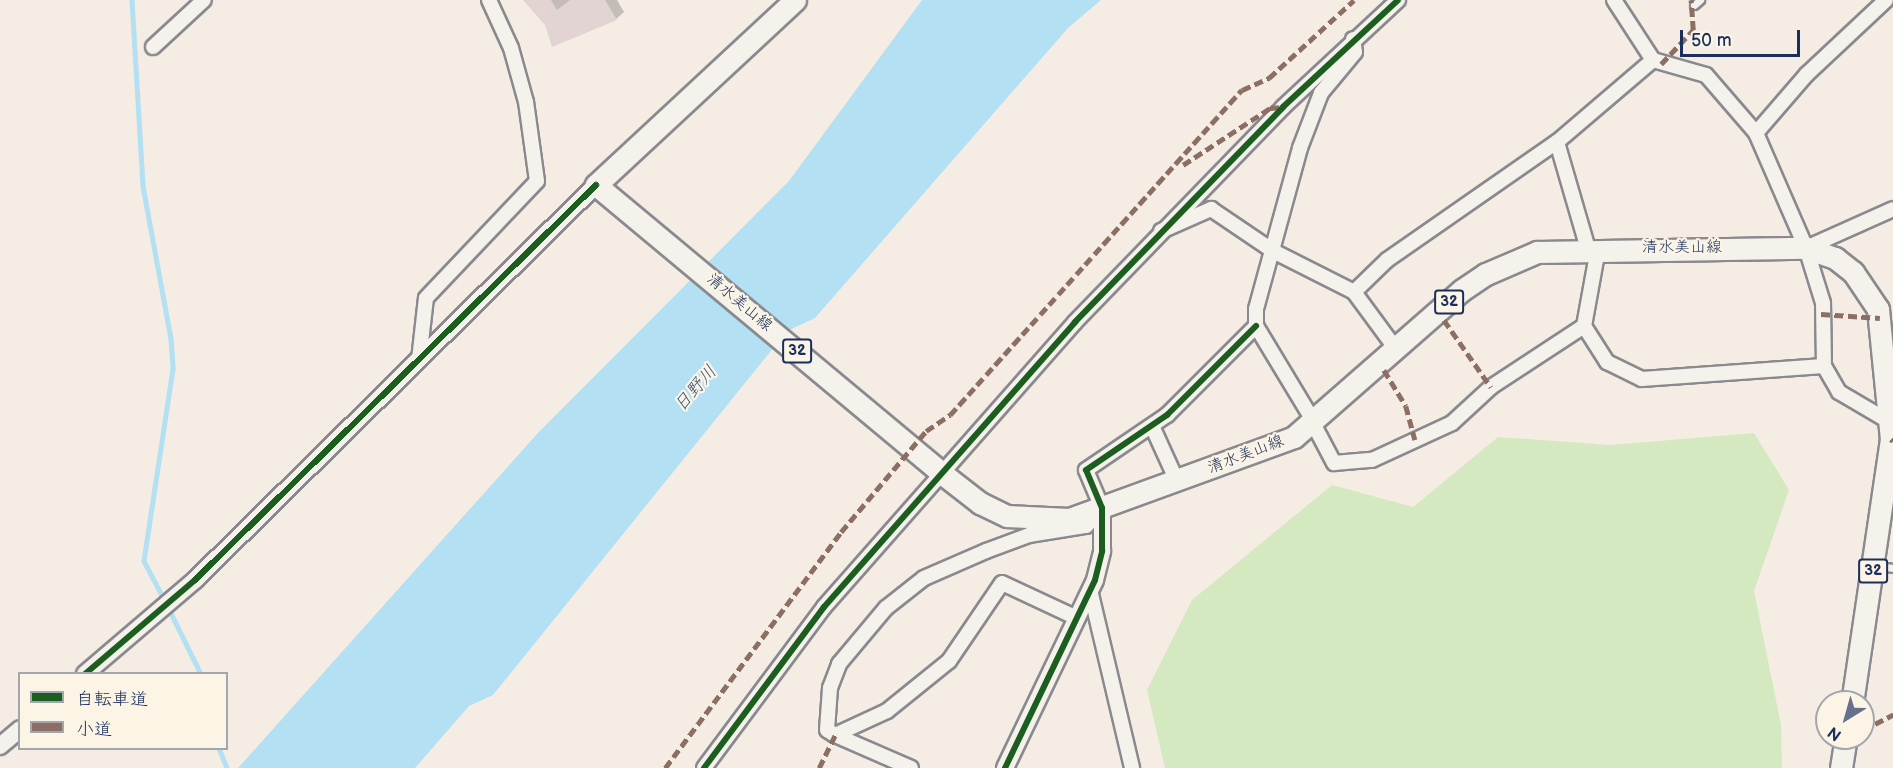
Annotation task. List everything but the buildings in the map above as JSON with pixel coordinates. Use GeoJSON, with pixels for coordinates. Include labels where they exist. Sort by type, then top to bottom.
{"type":"FeatureCollection","features":[{"type":"Feature","properties":{"kind":"main road"},"geometry":{"type":"LineString","coordinates":[[596,185],[795,0]]}},
{"type":"Feature","properties":{"kind":"main road","name":"清水美山線"},"geometry":{"type":"LineString","coordinates":[[596,185],[980,503],[1007,516],[1069,519],[1273,447],[1314,425],[1396,349],[1486,274],[1538,252],[1593,249],[1806,248],[1835,258],[1853,272],[1886,317],[1890,474],[1884,567],[1855,690]]}},
{"type":"Feature","properties":{"kind":"main road"},"geometry":{"type":"LineString","coordinates":[[1841,768],[1844,750]]}},
{"type":"Feature","properties":{"kind":"street"},"geometry":{"type":"LineString","coordinates":[[153,47],[204,0]]}},
{"type":"Feature","properties":{"kind":"street"},"geometry":{"type":"LineString","coordinates":[[418,360],[426,298],[537,182],[526,102],[511,48],[489,0]]}},
{"type":"Feature","properties":{"kind":"street"},"geometry":{"type":"LineString","coordinates":[[704,768],[824,607],[938,469],[1161,231],[1353,39],[1398,0]]}},
{"type":"Feature","properties":{"kind":"street"},"geometry":{"type":"LineString","coordinates":[[1614,0],[1653,60],[1706,75],[1756,133],[1806,248],[1822,303],[1824,366],[1839,392],[1890,422]]}},
{"type":"Feature","properties":{"kind":"street"},"geometry":{"type":"LineString","coordinates":[[1756,133],[1807,74],[1885,0]]}},
{"type":"Feature","properties":{"kind":"street"},"geometry":{"type":"LineString","coordinates":[[1005,768],[1090,590],[1102,551],[1102,508],[1086,470],[1152,426],[1256,326],[1273,251],[1310,120],[1321,93],[1356,52],[1353,39]]}},
{"type":"Feature","properties":{"kind":"street"},"geometry":{"type":"LineString","coordinates":[[1354,292],[1387,260],[1557,142],[1653,60]]}},
{"type":"Feature","properties":{"kind":"street"},"geometry":{"type":"LineString","coordinates":[[1557,142],[1593,249],[1584,326],[1607,362],[1642,379],[1824,366]]}},
{"type":"Feature","properties":{"kind":"street"},"geometry":{"type":"LineString","coordinates":[[87,672],[195,580],[596,185]]}},
{"type":"Feature","properties":{"kind":"street"},"geometry":{"type":"LineString","coordinates":[[1806,248],[1893,208]]}},
{"type":"Feature","properties":{"kind":"street"},"geometry":{"type":"LineString","coordinates":[[1161,231],[1210,209],[1273,251],[1354,292],[1396,349]]}},
{"type":"Feature","properties":{"kind":"street"},"geometry":{"type":"LineString","coordinates":[[1256,326],[1334,463],[1372,460],[1452,423],[1491,387],[1584,326]]}},
{"type":"Feature","properties":{"kind":"street"},"geometry":{"type":"LineString","coordinates":[[1152,426],[1177,481]]}},
{"type":"Feature","properties":{"kind":"street"},"geometry":{"type":"LineString","coordinates":[[911,768],[827,730],[830,688],[839,664],[886,608],[924,578],[1029,536],[1086,526],[1102,508]]}},
{"type":"Feature","properties":{"kind":"street"},"geometry":{"type":"LineString","coordinates":[[835,735],[887,711],[949,660],[1002,583],[1077,618]]}},
{"type":"Feature","properties":{"kind":"street"},"geometry":{"type":"LineString","coordinates":[[1090,590],[1132,768]]}},
{"type":"Feature","properties":{"kind":"street"},"geometry":{"type":"LineString","coordinates":[[0,746],[18,731]]}},
{"type":"Feature","properties":{"kind":"green space"},"geometry":{"type":"Polygon","coordinates":[[[1754,433],[1789,490],[1754,591],[1781,725],[1782,768],[1165,768],[1147,690],[1192,600],[1332,485],[1413,507],[1498,437],[1610,445],[1754,433]]]}},
{"type":"Feature","properties":{"kind":"water","name":"日野川"},"geometry":{"type":"Polygon","coordinates":[[[922,0],[1101,0],[1068,28],[815,318],[787,331],[493,695],[469,706],[415,768],[238,768],[537,434],[789,181],[922,0]]]}},
{"type":"Feature","properties":{"kind":"waterway"},"geometry":{"type":"LineString","coordinates":[[132,0],[143,186],[171,338],[173,369],[144,561],[165,601]]}},
{"type":"Feature","properties":{"kind":"waterway"},"geometry":{"type":"LineString","coordinates":[[169,609],[200,672]]}},
{"type":"Feature","properties":{"kind":"waterway"},"geometry":{"type":"LineString","coordinates":[[220,750],[227,768]]}},
{"type":"Feature","properties":{"kind":"marked path"},"geometry":{"type":"LineString","coordinates":[[665,768],[841,532],[926,431],[950,415],[1242,90],[1269,78],[1354,0]]}},
{"type":"Feature","properties":{"kind":"marked path"},"geometry":{"type":"LineString","coordinates":[[1661,64],[1693,30],[1691,0]]}},
{"type":"Feature","properties":{"kind":"marked path"},"geometry":{"type":"LineString","coordinates":[[1183,165],[1270,108],[1283,107]]}},
{"type":"Feature","properties":{"kind":"marked path"},"geometry":{"type":"LineString","coordinates":[[1821,314],[1880,318]]}},
{"type":"Feature","properties":{"kind":"marked path"},"geometry":{"type":"LineString","coordinates":[[1444,320],[1491,387]]}},
{"type":"Feature","properties":{"kind":"marked path"},"geometry":{"type":"LineString","coordinates":[[1384,370],[1406,406],[1415,440]]}},
{"type":"Feature","properties":{"kind":"marked path"},"geometry":{"type":"LineString","coordinates":[[1875,724],[1893,715]]}},
{"type":"Feature","properties":{"kind":"marked path"},"geometry":{"type":"LineString","coordinates":[[819,768],[835,735]]}},
{"type":"Feature","properties":{"kind":"cycle path"},"geometry":{"type":"LineString","coordinates":[[704,768],[824,607],[1075,322],[1283,107],[1398,0]]}},
{"type":"Feature","properties":{"kind":"cycle path"},"geometry":{"type":"LineString","coordinates":[[87,672],[195,580],[596,185]]}},
{"type":"Feature","properties":{"kind":"cycle path"},"geometry":{"type":"LineString","coordinates":[[1005,768],[1095,580],[1102,551],[1102,508],[1086,470],[1167,415],[1256,326]]}}]}
